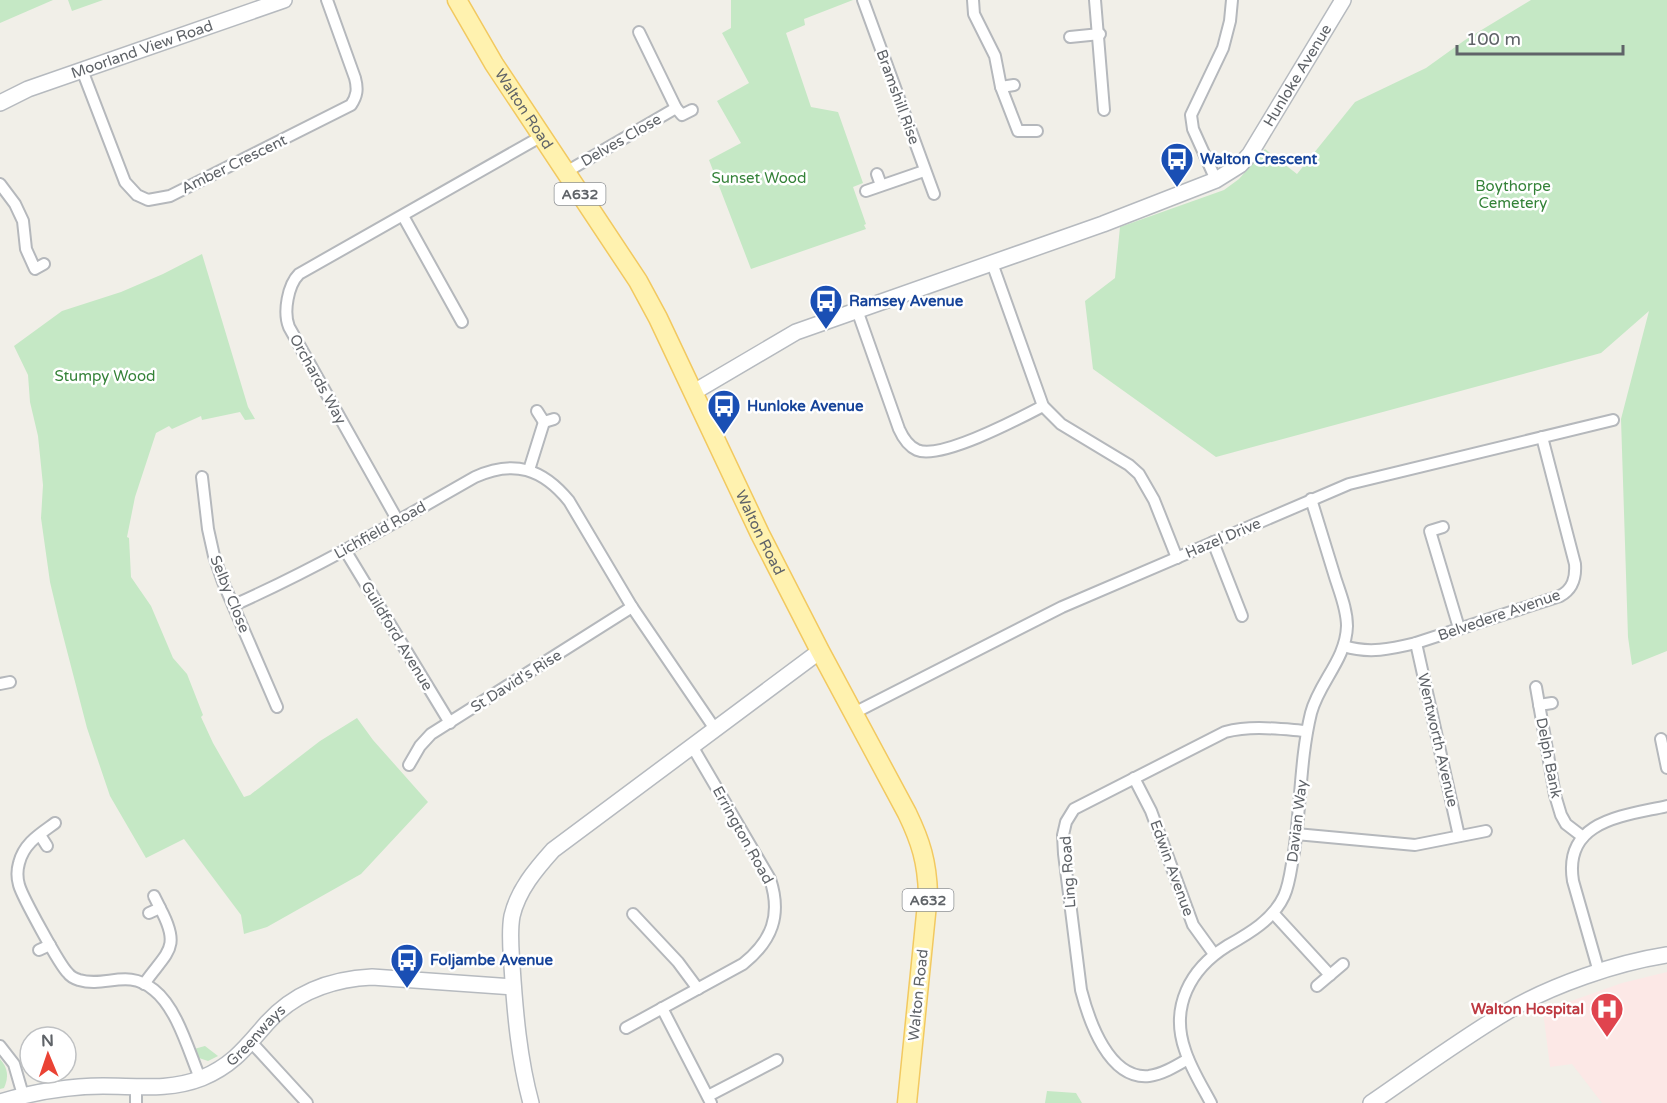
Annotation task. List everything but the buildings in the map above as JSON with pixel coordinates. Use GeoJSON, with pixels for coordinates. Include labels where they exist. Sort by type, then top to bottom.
{"type":"FeatureCollection","features":[{"type":"Feature","properties":{"kind":"main road","name":"Walton Road"},"geometry":{"type":"LineString","coordinates":[[458,0],[494,64],[638,281],[694,392],[760,534],[920,839],[927,873],[927,918],[907,1103]]}},
{"type":"Feature","properties":{"kind":"street","name":"Moorland View Road"},"geometry":{"type":"LineString","coordinates":[[0,103],[28,89],[284,0]]}},
{"type":"Feature","properties":{"kind":"street","name":"Amber Crescent"},"geometry":{"type":"LineString","coordinates":[[82,70],[125,183],[137,195],[148,200],[170,196],[351,105],[356,98],[356,78],[327,0]]}},
{"type":"Feature","properties":{"kind":"street","name":"Bramshill Rise"},"geometry":{"type":"LineString","coordinates":[[863,0],[934,194]]}},
{"type":"Feature","properties":{"kind":"street"},"geometry":{"type":"LineString","coordinates":[[974,0],[974,14],[995,56],[1001,87],[1018,131],[1037,131]]}},
{"type":"Feature","properties":{"kind":"street"},"geometry":{"type":"LineString","coordinates":[[1095,0],[1100,34],[1104,110]]}},
{"type":"Feature","properties":{"kind":"street"},"geometry":{"type":"LineString","coordinates":[[1216,180],[1193,129],[1191,116],[1223,48],[1230,21],[1232,0]]}},
{"type":"Feature","properties":{"kind":"street","name":"Hunloke Avenue"},"geometry":{"type":"LineString","coordinates":[[694,392],[796,332],[1103,224],[1216,180],[1240,165],[1250,154],[1343,0]]}},
{"type":"Feature","properties":{"kind":"street","name":"Delves Close"},"geometry":{"type":"LineString","coordinates":[[639,32],[664,72],[676,108],[682,115],[692,110]]}},
{"type":"Feature","properties":{"kind":"street"},"geometry":{"type":"LineString","coordinates":[[1070,37],[1100,34]]}},
{"type":"Feature","properties":{"kind":"street"},"geometry":{"type":"LineString","coordinates":[[1001,87],[1014,85]]}},
{"type":"Feature","properties":{"kind":"street","name":"Delves Close"},"geometry":{"type":"LineString","coordinates":[[566,172],[676,108]]}},
{"type":"Feature","properties":{"kind":"street","name":"Orchards Way"},"geometry":{"type":"LineString","coordinates":[[398,521],[286,320],[292,285],[299,274],[542,136]]}},
{"type":"Feature","properties":{"kind":"street"},"geometry":{"type":"LineString","coordinates":[[866,191],[924,171]]}},
{"type":"Feature","properties":{"kind":"street"},"geometry":{"type":"LineString","coordinates":[[877,174],[881,185]]}},
{"type":"Feature","properties":{"kind":"street"},"geometry":{"type":"LineString","coordinates":[[0,183],[15,204],[23,221],[26,249],[35,269],[44,264]]}},
{"type":"Feature","properties":{"kind":"street"},"geometry":{"type":"LineString","coordinates":[[403,216],[462,322]]}},
{"type":"Feature","properties":{"kind":"street"},"geometry":{"type":"LineString","coordinates":[[992,263],[1043,406],[1061,424],[1123,461],[1139,474],[1154,500],[1177,558]]}},
{"type":"Feature","properties":{"kind":"street"},"geometry":{"type":"LineString","coordinates":[[857,310],[899,429],[905,440],[916,449],[925,452],[952,446],[992,432],[1043,406]]}},
{"type":"Feature","properties":{"kind":"street"},"geometry":{"type":"LineString","coordinates":[[529,470],[549,421],[537,411]]}},
{"type":"Feature","properties":{"kind":"street","name":"Hazel Drive"},"geometry":{"type":"LineString","coordinates":[[854,713],[1027,623],[1311,499],[1360,480],[1613,420]]}},
{"type":"Feature","properties":{"kind":"street","name":"Belvedere Avenue"},"geometry":{"type":"LineString","coordinates":[[1344,646],[1367,651],[1394,649],[1560,596],[1568,591],[1573,582],[1575,564],[1542,437]]}},
{"type":"Feature","properties":{"kind":"street","name":"Lichfield Road"},"geometry":{"type":"LineString","coordinates":[[234,605],[277,586],[488,471],[516,468],[529,470],[557,486],[569,501],[632,607],[715,729]]}},
{"type":"Feature","properties":{"kind":"street","name":"Selby Close"},"geometry":{"type":"LineString","coordinates":[[202,477],[210,538],[220,573],[277,707]]}},
{"type":"Feature","properties":{"kind":"street","name":"Davian Way"},"geometry":{"type":"LineString","coordinates":[[1211,1103],[1188,1059],[1182,1038],[1180,1024],[1185,993],[1201,965],[1214,954],[1260,925],[1273,913],[1284,897],[1290,877],[1296,834],[1306,731],[1313,707],[1344,646],[1347,626],[1344,607],[1311,499]]}},
{"type":"Feature","properties":{"kind":"street"},"geometry":{"type":"LineString","coordinates":[[1443,527],[1430,531],[1459,628]]}},
{"type":"Feature","properties":{"kind":"street"},"geometry":{"type":"LineString","coordinates":[[1212,543],[1242,616]]}},
{"type":"Feature","properties":{"kind":"street","name":"Guildford Avenue"},"geometry":{"type":"LineString","coordinates":[[345,550],[450,723]]}},
{"type":"Feature","properties":{"kind":"street","name":"St David's Rise"},"geometry":{"type":"LineString","coordinates":[[409,765],[420,746],[431,734],[632,607]]}},
{"type":"Feature","properties":{"kind":"street","name":"Wentworth Avenue"},"geometry":{"type":"LineString","coordinates":[[1416,643],[1459,836]]}},
{"type":"Feature","properties":{"kind":"street"},"geometry":{"type":"LineString","coordinates":[[531,1103],[521,1052],[513,987],[510,936],[512,916],[518,898],[534,872],[553,850],[820,651]]}},
{"type":"Feature","properties":{"kind":"street","name":"Delph Bank"},"geometry":{"type":"LineString","coordinates":[[1536,687],[1561,815],[1566,824],[1583,837]]}},
{"type":"Feature","properties":{"kind":"street","name":"Delph Bank"},"geometry":{"type":"LineString","coordinates":[[1539,705],[1552,703]]}},
{"type":"Feature","properties":{"kind":"street","name":"Ling Road"},"geometry":{"type":"LineString","coordinates":[[1188,1059],[1163,1072],[1150,1076],[1139,1076],[1116,1065],[1107,1053],[1086,1010],[1081,990],[1063,835],[1066,822],[1074,809],[1233,730],[1257,728],[1306,731]]}},
{"type":"Feature","properties":{"kind":"street"},"geometry":{"type":"LineString","coordinates":[[1660,739],[1667,768]]}},
{"type":"Feature","properties":{"kind":"street","name":"Errington Road"},"geometry":{"type":"LineString","coordinates":[[626,1028],[735,969],[758,952],[772,929],[776,906],[773,888],[766,871],[692,746]]}},
{"type":"Feature","properties":{"kind":"street","name":"Edwin Avenue"},"geometry":{"type":"LineString","coordinates":[[1134,778],[1151,811],[1193,925],[1214,954]]}},
{"type":"Feature","properties":{"kind":"street"},"geometry":{"type":"LineString","coordinates":[[1599,972],[1571,866],[1574,852],[1583,837],[1593,827],[1605,821],[1667,806]]}},
{"type":"Feature","properties":{"kind":"street"},"geometry":{"type":"LineString","coordinates":[[55,824],[32,840],[22,854],[17,872],[18,884],[50,945],[66,972],[78,980],[94,982],[129,978],[154,989],[167,1003],[200,1078]]}},
{"type":"Feature","properties":{"kind":"street"},"geometry":{"type":"LineString","coordinates":[[1296,834],[1415,845],[1486,831]]}},
{"type":"Feature","properties":{"kind":"street"},"geometry":{"type":"LineString","coordinates":[[40,835],[47,846]]}},
{"type":"Feature","properties":{"kind":"street"},"geometry":{"type":"LineString","coordinates":[[144,984],[170,950],[172,941],[169,924],[154,896]]}},
{"type":"Feature","properties":{"kind":"street"},"geometry":{"type":"LineString","coordinates":[[149,913],[160,908]]}},
{"type":"Feature","properties":{"kind":"street"},"geometry":{"type":"LineString","coordinates":[[1273,913],[1330,975]]}},
{"type":"Feature","properties":{"kind":"street"},"geometry":{"type":"LineString","coordinates":[[633,914],[699,988]]}},
{"type":"Feature","properties":{"kind":"street"},"geometry":{"type":"LineString","coordinates":[[39,950],[50,945]]}},
{"type":"Feature","properties":{"kind":"street"},"geometry":{"type":"LineString","coordinates":[[1371,1103],[1509,1010],[1542,994],[1599,972],[1667,955]]}},
{"type":"Feature","properties":{"kind":"street"},"geometry":{"type":"LineString","coordinates":[[1317,986],[1342,964]]}},
{"type":"Feature","properties":{"kind":"street","name":"Greenways"},"geometry":{"type":"LineString","coordinates":[[0,1102],[23,1095],[63,1088],[104,1086],[136,1095],[200,1078],[220,1069],[238,1056],[252,1043],[268,1022],[287,1005],[310,990],[332,982],[372,977],[513,987]]}},
{"type":"Feature","properties":{"kind":"street"},"geometry":{"type":"LineString","coordinates":[[662,1008],[709,1099],[777,1060]]}},
{"type":"Feature","properties":{"kind":"street"},"geometry":{"type":"LineString","coordinates":[[252,1043],[307,1103]]}},
{"type":"Feature","properties":{"kind":"street"},"geometry":{"type":"LineString","coordinates":[[0,1046],[14,1064],[23,1095]]}},
{"type":"Feature","properties":{"kind":"shaded area","name":"Walton Hospital"},"geometry":{"type":"Polygon","coordinates":[[[1667,972],[1667,1103],[1602,1103],[1572,1064],[1550,1067],[1543,1011],[1622,983],[1667,972]]]}},
{"type":"Feature","properties":{"kind":"green space"},"geometry":{"type":"Polygon","coordinates":[[[0,0],[53,0],[0,23],[0,0]]]}},
{"type":"Feature","properties":{"kind":"green space"},"geometry":{"type":"Polygon","coordinates":[[[68,0],[103,0],[72,11],[68,0]]]}},
{"type":"Feature","properties":{"kind":"green space","name":"Sunset Wood"},"geometry":{"type":"Polygon","coordinates":[[[731,0],[853,0],[804,19],[805,25],[786,33],[811,107],[838,112],[863,183],[853,187],[866,229],[751,269],[709,160],[741,143],[717,101],[749,83],[722,33],[731,28],[731,0]]]}},
{"type":"Feature","properties":{"kind":"green space","name":"Boythorpe Cemetery"},"geometry":{"type":"Polygon","coordinates":[[[1531,0],[1667,0],[1667,651],[1632,665],[1628,637],[1621,419],[1649,311],[1601,353],[1216,457],[1093,369],[1085,301],[1115,278],[1120,227],[1224,190],[1239,179],[1265,149],[1297,174],[1355,102],[1426,68],[1465,40],[1531,0]]]}},
{"type":"Feature","properties":{"kind":"green space","name":"Stumpy Wood"},"geometry":{"type":"Polygon","coordinates":[[[202,254],[248,407],[255,419],[245,420],[240,412],[202,420],[201,416],[172,429],[169,426],[156,433],[135,497],[127,537],[129,538],[131,577],[151,606],[173,658],[187,674],[203,715],[201,717],[213,743],[244,797],[250,795],[320,741],[357,718],[373,740],[428,802],[361,874],[267,927],[244,934],[241,915],[184,839],[146,858],[110,796],[87,728],[50,582],[41,518],[43,485],[38,436],[30,402],[28,375],[14,346],[62,311],[121,292],[202,254]]]}},
{"type":"Feature","properties":{"kind":"green space"},"geometry":{"type":"Polygon","coordinates":[[[205,1046],[218,1056],[208,1061],[199,1058],[194,1049],[205,1046]]]}},
{"type":"Feature","properties":{"kind":"green space"},"geometry":{"type":"Polygon","coordinates":[[[0,1059],[6,1069],[7,1080],[4,1088],[0,1089],[0,1059]]]}},
{"type":"Feature","properties":{"kind":"green space"},"geometry":{"type":"Polygon","coordinates":[[[1047,1091],[1076,1093],[1082,1103],[1045,1103],[1047,1091]]]}},
{"type":"Feature","properties":{"kind":"place","name":"Walton Crescent"},"geometry":{"type":"Point","coordinates":[1177,188]}},
{"type":"Feature","properties":{"kind":"place","name":"Ramsey Avenue"},"geometry":{"type":"Point","coordinates":[826,330]}},
{"type":"Feature","properties":{"kind":"place","name":"Hunloke Avenue"},"geometry":{"type":"Point","coordinates":[724,435]}},
{"type":"Feature","properties":{"kind":"place","name":"Foljambe Avenue"},"geometry":{"type":"Point","coordinates":[407,989]}},
{"type":"Feature","properties":{"kind":"place","name":"Walton Hospital"},"geometry":{"type":"Point","coordinates":[1607,1038]}}]}
